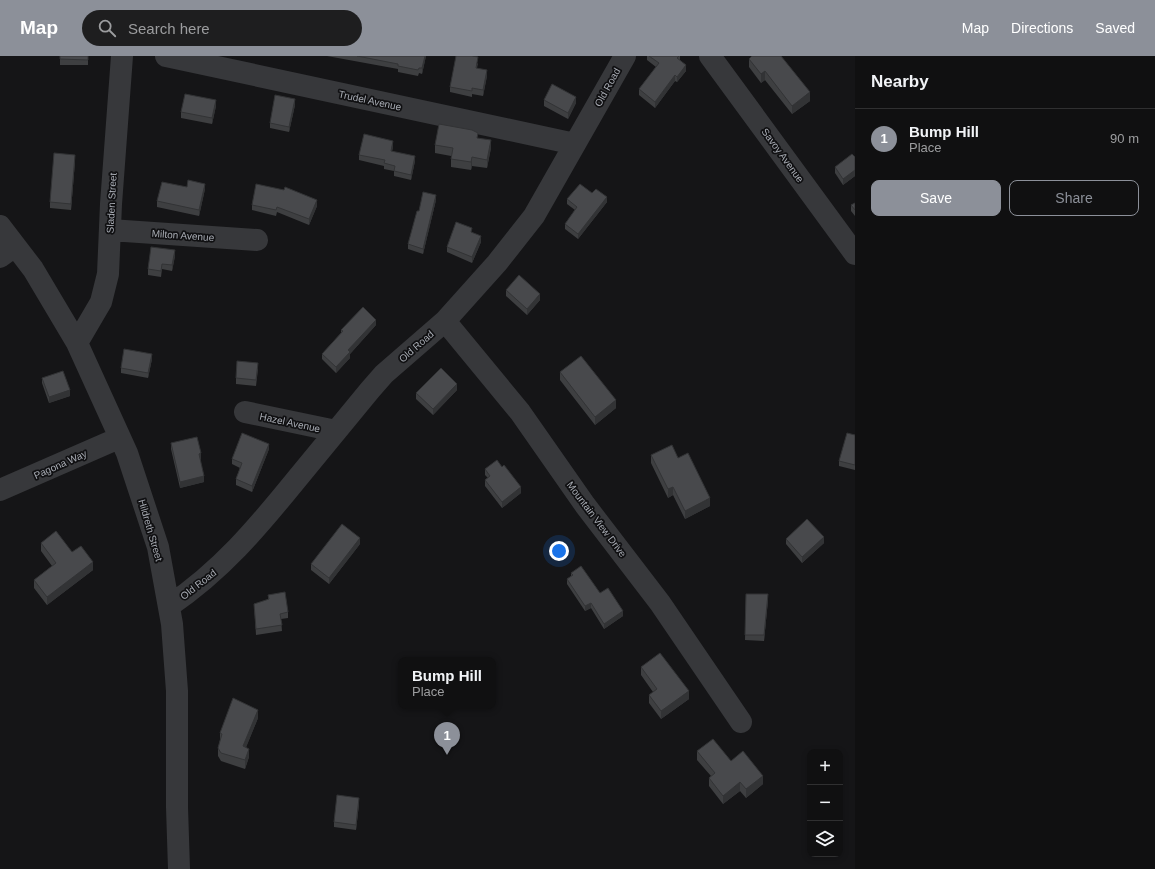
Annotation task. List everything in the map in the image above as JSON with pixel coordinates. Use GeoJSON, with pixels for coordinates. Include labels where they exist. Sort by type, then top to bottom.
{"type":"FeatureCollection","features":[{"type":"Feature","properties":{"kind":"street","name":"Sladen Street"},"geometry":{"type":"LineString","coordinates":[[77,343],[101,302],[108,274],[122,56]]}},
{"type":"Feature","properties":{"kind":"street","name":"Trudel Avenue"},"geometry":{"type":"LineString","coordinates":[[166,56],[575,144]]}},
{"type":"Feature","properties":{"kind":"street","name":"Old Road"},"geometry":{"type":"LineString","coordinates":[[169,606],[190,591],[234,554],[384,374],[445,321],[497,263],[534,216],[625,56]]}},
{"type":"Feature","properties":{"kind":"street","name":"Savoy Avenue"},"geometry":{"type":"LineString","coordinates":[[710,56],[855,254]]}},
{"type":"Feature","properties":{"kind":"street","name":"Hildreth Street"},"geometry":{"type":"LineString","coordinates":[[0,226],[8,252],[33,270],[77,343],[127,453],[158,547],[172,624],[177,691],[177,807],[179,869]]}},
{"type":"Feature","properties":{"kind":"street","name":"Milton Avenue"},"geometry":{"type":"LineString","coordinates":[[110,230],[257,240]]}},
{"type":"Feature","properties":{"kind":"street","name":"Mountain View Drive"},"geometry":{"type":"LineString","coordinates":[[445,321],[520,412],[585,505],[660,603],[742,722]]}},
{"type":"Feature","properties":{"kind":"street","name":"Hazel Avenue"},"geometry":{"type":"LineString","coordinates":[[245,412],[336,431]]}},
{"type":"Feature","properties":{"kind":"street","name":"Pagona Way"},"geometry":{"type":"LineString","coordinates":[[0,490],[119,438]]}},
{"type":"Feature","properties":{"kind":"building"},"geometry":{"type":"Polygon","coordinates":[[[60,56],[88,56],[88,60],[60,59],[60,56]]]}},
{"type":"Feature","properties":{"kind":"building"},"geometry":{"type":"Polygon","coordinates":[[[357,56],[425,56],[422,68],[419,68],[418,70],[398,66],[398,64],[357,56]]]}},
{"type":"Feature","properties":{"kind":"building"},"geometry":{"type":"Polygon","coordinates":[[[456,56],[478,57],[476,68],[487,70],[483,90],[472,88],[472,91],[450,87],[456,56]]]}},
{"type":"Feature","properties":{"kind":"building"},"geometry":{"type":"Polygon","coordinates":[[[649,56],[679,56],[677,58],[686,65],[677,77],[675,75],[655,102],[639,89],[659,63],[649,56]]]}},
{"type":"Feature","properties":{"kind":"building"},"geometry":{"type":"Polygon","coordinates":[[[752,56],[781,56],[810,92],[792,106],[765,71],[761,74],[749,59],[752,56]]]}},
{"type":"Feature","properties":{"kind":"building"},"geometry":{"type":"Polygon","coordinates":[[[552,84],[576,97],[568,113],[544,100],[552,84]]]}},
{"type":"Feature","properties":{"kind":"building"},"geometry":{"type":"Polygon","coordinates":[[[185,94],[216,100],[212,118],[181,112],[185,94]]]}},
{"type":"Feature","properties":{"kind":"building"},"geometry":{"type":"Polygon","coordinates":[[[275,95],[295,99],[289,127],[270,123],[275,95]]]}},
{"type":"Feature","properties":{"kind":"building"},"geometry":{"type":"Polygon","coordinates":[[[439,124],[472,130],[478,133],[477,138],[491,140],[487,160],[472,157],[471,162],[451,159],[453,148],[435,145],[439,124]]]}},
{"type":"Feature","properties":{"kind":"building"},"geometry":{"type":"Polygon","coordinates":[[[364,134],[393,141],[391,151],[415,156],[411,175],[394,171],[395,166],[384,163],[385,160],[359,155],[364,134]]]}},
{"type":"Feature","properties":{"kind":"building"},"geometry":{"type":"Polygon","coordinates":[[[54,153],[75,155],[71,204],[50,202],[54,153]]]}},
{"type":"Feature","properties":{"kind":"building"},"geometry":{"type":"Polygon","coordinates":[[[852,154],[855,157],[855,170],[843,179],[835,167],[852,154]]]}},
{"type":"Feature","properties":{"kind":"building"},"geometry":{"type":"Polygon","coordinates":[[[188,180],[205,184],[199,210],[157,201],[162,182],[187,187],[188,180]]]}},
{"type":"Feature","properties":{"kind":"building"},"geometry":{"type":"Polygon","coordinates":[[[256,184],[284,190],[285,187],[317,200],[309,219],[277,207],[276,210],[252,205],[256,184]]]}},
{"type":"Feature","properties":{"kind":"building"},"geometry":{"type":"Polygon","coordinates":[[[580,184],[592,193],[596,189],[607,197],[578,234],[565,224],[577,207],[567,199],[580,184]]]}},
{"type":"Feature","properties":{"kind":"building"},"geometry":{"type":"Polygon","coordinates":[[[423,192],[436,195],[423,249],[408,244],[417,211],[419,211],[423,192]]]}},
{"type":"Feature","properties":{"kind":"building"},"geometry":{"type":"Polygon","coordinates":[[[855,203],[855,210],[851,205],[855,203]]]}},
{"type":"Feature","properties":{"kind":"building"},"geometry":{"type":"Polygon","coordinates":[[[456,222],[472,228],[471,232],[481,236],[472,257],[447,247],[456,222]]]}},
{"type":"Feature","properties":{"kind":"building"},"geometry":{"type":"Polygon","coordinates":[[[151,247],[175,250],[172,265],[162,264],[161,271],[148,269],[151,247]]]}},
{"type":"Feature","properties":{"kind":"building"},"geometry":{"type":"Polygon","coordinates":[[[519,275],[540,294],[527,309],[506,290],[519,275]]]}},
{"type":"Feature","properties":{"kind":"building"},"geometry":{"type":"Polygon","coordinates":[[[363,307],[376,320],[348,350],[350,352],[336,367],[322,354],[343,331],[341,330],[363,307]]]}},
{"type":"Feature","properties":{"kind":"building"},"geometry":{"type":"Polygon","coordinates":[[[124,349],[152,354],[148,373],[121,368],[124,349]]]}},
{"type":"Feature","properties":{"kind":"building"},"geometry":{"type":"Polygon","coordinates":[[[581,356],[616,400],[595,417],[560,372],[581,356]]]}},
{"type":"Feature","properties":{"kind":"building"},"geometry":{"type":"Polygon","coordinates":[[[237,361],[258,363],[256,380],[236,378],[237,361]]]}},
{"type":"Feature","properties":{"kind":"building"},"geometry":{"type":"Polygon","coordinates":[[[441,368],[457,384],[433,409],[416,393],[441,368]]]}},
{"type":"Feature","properties":{"kind":"building"},"geometry":{"type":"Polygon","coordinates":[[[63,371],[70,390],[49,397],[42,378],[63,371]]]}},
{"type":"Feature","properties":{"kind":"building"},"geometry":{"type":"Polygon","coordinates":[[[242,433],[269,444],[252,486],[236,479],[242,463],[232,459],[242,433]]]}},
{"type":"Feature","properties":{"kind":"building"},"geometry":{"type":"Polygon","coordinates":[[[847,433],[855,435],[855,465],[839,461],[847,433]]]}},
{"type":"Feature","properties":{"kind":"building"},"geometry":{"type":"Polygon","coordinates":[[[197,437],[204,476],[180,482],[171,443],[197,437]]]}},
{"type":"Feature","properties":{"kind":"building"},"geometry":{"type":"Polygon","coordinates":[[[672,445],[678,458],[688,453],[710,498],[685,511],[673,487],[668,489],[651,455],[672,445]]]}},
{"type":"Feature","properties":{"kind":"building"},"geometry":{"type":"Polygon","coordinates":[[[497,460],[502,467],[504,465],[521,487],[502,502],[485,480],[490,476],[485,469],[497,460]]]}},
{"type":"Feature","properties":{"kind":"building"},"geometry":{"type":"Polygon","coordinates":[[[807,519],[824,537],[802,557],[786,539],[807,519]]]}},
{"type":"Feature","properties":{"kind":"building"},"geometry":{"type":"Polygon","coordinates":[[[342,524],[360,538],[329,578],[311,564],[342,524]]]}},
{"type":"Feature","properties":{"kind":"building"},"geometry":{"type":"Polygon","coordinates":[[[56,531],[72,552],[81,546],[93,562],[47,597],[34,580],[56,563],[41,543],[56,531]]]}},
{"type":"Feature","properties":{"kind":"building"},"geometry":{"type":"Polygon","coordinates":[[[581,566],[600,593],[608,588],[623,611],[604,624],[591,603],[585,606],[567,579],[573,575],[571,573],[581,566]]]}},
{"type":"Feature","properties":{"kind":"building"},"geometry":{"type":"Polygon","coordinates":[[[285,592],[288,612],[280,614],[282,625],[256,629],[254,604],[269,599],[268,595],[285,592]]]}},
{"type":"Feature","properties":{"kind":"building"},"geometry":{"type":"Polygon","coordinates":[[[746,594],[768,594],[764,635],[745,635],[746,594]]]}},
{"type":"Feature","properties":{"kind":"building"},"geometry":{"type":"Polygon","coordinates":[[[660,653],[689,691],[661,711],[649,695],[657,689],[641,667],[660,653]]]}},
{"type":"Feature","properties":{"kind":"building"},"geometry":{"type":"Polygon","coordinates":[[[233,698],[258,710],[243,746],[249,749],[245,760],[221,753],[218,748],[222,734],[220,733],[233,698]]]}},
{"type":"Feature","properties":{"kind":"building"},"geometry":{"type":"Polygon","coordinates":[[[713,739],[731,761],[743,751],[763,776],[746,789],[740,782],[723,796],[709,778],[715,773],[697,751],[713,739]]]}},
{"type":"Feature","properties":{"kind":"building"},"geometry":{"type":"Polygon","coordinates":[[[337,795],[359,798],[356,825],[334,822],[337,795]]]}},
{"type":"Feature","properties":{"kind":"place","name":"Bump Hill"},"geometry":{"type":"Point","coordinates":[447,755]}}]}
